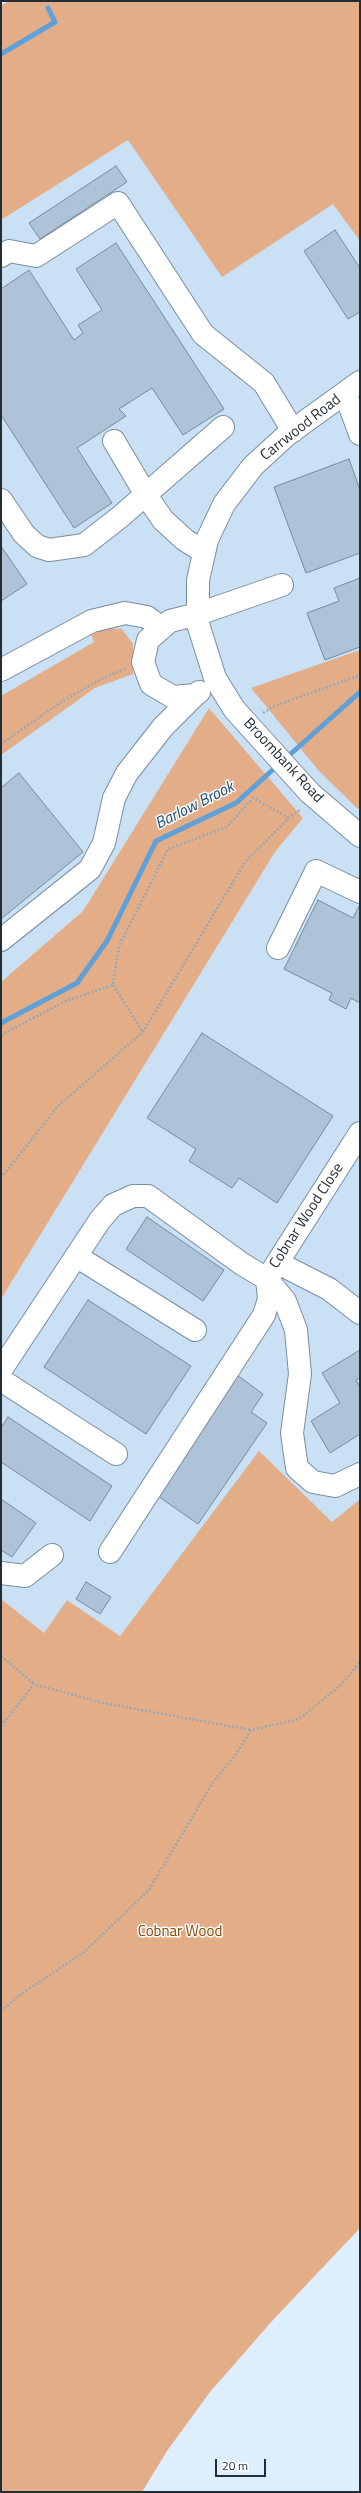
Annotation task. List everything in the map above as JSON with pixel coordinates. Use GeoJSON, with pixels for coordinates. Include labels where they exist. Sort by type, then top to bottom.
{"type":"FeatureCollection","features":[{"type":"Feature","properties":{"kind":"street"},"geometry":{"type":"LineString","coordinates":[[1,256],[9,251],[36,256],[118,203],[203,334],[264,383],[293,431]]}},
{"type":"Feature","properties":{"kind":"street"},"geometry":{"type":"LineString","coordinates":[[352,388],[360,434]]}},
{"type":"Feature","properties":{"kind":"street","name":"Carrwood Road"},"geometry":{"type":"LineString","coordinates":[[215,678],[198,624],[198,580],[207,540],[224,504],[253,466],[293,431],[352,388]]}},
{"type":"Feature","properties":{"kind":"street"},"geometry":{"type":"LineString","coordinates":[[2,504],[24,534],[37,546],[49,550],[84,545],[146,495],[223,427]]}},
{"type":"Feature","properties":{"kind":"street"},"geometry":{"type":"LineString","coordinates":[[114,441],[146,495],[163,520],[185,540],[204,552]]}},
{"type":"Feature","properties":{"kind":"street"},"geometry":{"type":"LineString","coordinates":[[195,695],[173,697],[151,684],[143,662],[148,640],[170,621],[198,614],[282,585]]}},
{"type":"Feature","properties":{"kind":"street"},"geometry":{"type":"LineString","coordinates":[[1,670],[92,621],[125,613],[147,617],[162,628]]}},
{"type":"Feature","properties":{"kind":"street"},"geometry":{"type":"LineString","coordinates":[[1,940],[90,870],[104,843],[114,798],[127,773],[163,726],[215,678]]}},
{"type":"Feature","properties":{"kind":"street","name":"Broombank Road"},"geometry":{"type":"LineString","coordinates":[[215,678],[234,709],[258,738],[310,793],[360,836]]}},
{"type":"Feature","properties":{"kind":"street"},"geometry":{"type":"LineString","coordinates":[[278,948],[316,871],[360,892]]}},
{"type":"Feature","properties":{"kind":"street","name":"Cobnar Wood Close"},"geometry":{"type":"LineString","coordinates":[[272,1271],[360,1133]]}},
{"type":"Feature","properties":{"kind":"street"},"geometry":{"type":"LineString","coordinates":[[1,1370],[100,1220],[113,1205],[133,1196],[148,1196],[242,1264],[272,1271],[329,1289],[360,1313]]}},
{"type":"Feature","properties":{"kind":"street"},"geometry":{"type":"LineString","coordinates":[[76,1256],[195,1330]]}},
{"type":"Feature","properties":{"kind":"street"},"geometry":{"type":"LineString","coordinates":[[272,1271],[296,1330],[300,1374],[292,1433],[297,1468],[313,1482],[335,1486],[360,1474]]}},
{"type":"Feature","properties":{"kind":"street"},"geometry":{"type":"LineString","coordinates":[[110,1552],[264,1315],[269,1299],[272,1271]]}},
{"type":"Feature","properties":{"kind":"street"},"geometry":{"type":"LineString","coordinates":[[1,1380],[116,1454]]}},
{"type":"Feature","properties":{"kind":"street"},"geometry":{"type":"LineString","coordinates":[[1,1573],[25,1576],[52,1555]]}},
{"type":"Feature","properties":{"kind":"path"},"geometry":{"type":"LineString","coordinates":[[1,744],[68,698],[105,676],[143,662]]}},
{"type":"Feature","properties":{"kind":"path"},"geometry":{"type":"LineString","coordinates":[[275,706],[360,674]]}},
{"type":"Feature","properties":{"kind":"path"},"geometry":{"type":"LineString","coordinates":[[1,1178],[58,1106],[143,1032],[245,862],[289,818],[253,798],[227,827],[168,849],[119,946],[113,984],[143,1032]]}},
{"type":"Feature","properties":{"kind":"path"},"geometry":{"type":"LineString","coordinates":[[1,1035],[66,1001],[113,984]]}},
{"type":"Feature","properties":{"kind":"path"},"geometry":{"type":"LineString","coordinates":[[1,1656],[34,1684],[103,1702],[251,1730],[299,1719],[342,1684],[360,1662]]}},
{"type":"Feature","properties":{"kind":"path"},"geometry":{"type":"LineString","coordinates":[[1,1726],[34,1684]]}},
{"type":"Feature","properties":{"kind":"path"},"geometry":{"type":"LineString","coordinates":[[1,2011],[21,1994],[84,1953],[149,1890],[209,1788],[234,1757],[251,1730]]}},
{"type":"Feature","properties":{"kind":"shaded area"},"geometry":{"type":"Polygon","coordinates":[[[360,1],[360,1499],[332,1522],[259,1452],[120,1636],[67,1600],[44,1633],[1,1599],[1,1299],[275,852],[303,818],[209,708],[83,911],[1,982],[1,220],[128,140],[360,1]]]}},
{"type":"Feature","properties":{"kind":"green space"},"geometry":{"type":"Polygon","coordinates":[[[9,1],[360,1],[360,241],[333,204],[222,277],[128,140],[1,220],[1,5],[9,1]]]}},
{"type":"Feature","properties":{"kind":"green space"},"geometry":{"type":"Polygon","coordinates":[[[102,628],[122,629],[133,644],[133,674],[95,688],[1,755],[1,696],[94,642],[90,631],[102,628]]]}},
{"type":"Feature","properties":{"kind":"green space"},"geometry":{"type":"Polygon","coordinates":[[[360,650],[360,808],[358,809],[319,771],[251,688],[360,650]]]}},
{"type":"Feature","properties":{"kind":"green space"},"geometry":{"type":"Polygon","coordinates":[[[209,708],[303,818],[275,852],[1,1299],[1,982],[83,911],[209,708]]]}},
{"type":"Feature","properties":{"kind":"green space","name":"Cobnar Wood"},"geometry":{"type":"Polygon","coordinates":[[[259,1451],[332,1522],[360,1499],[360,2228],[273,2320],[210,2392],[167,2451],[142,2492],[1,2492],[1,1599],[44,1633],[67,1600],[120,1636],[259,1451]]]}},
{"type":"Feature","properties":{"kind":"building"},"geometry":{"type":"Polygon","coordinates":[[[116,166],[127,182],[40,239],[29,223],[116,166]]]}},
{"type":"Feature","properties":{"kind":"building"},"geometry":{"type":"Polygon","coordinates":[[[335,230],[360,268],[360,312],[348,319],[304,251],[335,230]]]}},
{"type":"Feature","properties":{"kind":"building"},"geometry":{"type":"Polygon","coordinates":[[[116,243],[224,409],[183,435],[152,388],[119,409],[126,416],[77,448],[112,503],[74,528],[1,415],[1,289],[29,270],[74,340],[83,333],[78,325],[102,310],[76,269],[116,243]]]}},
{"type":"Feature","properties":{"kind":"building"},"geometry":{"type":"Polygon","coordinates":[[[349,459],[360,490],[360,553],[306,573],[274,487],[349,459]]]}},
{"type":"Feature","properties":{"kind":"building"},"geometry":{"type":"Polygon","coordinates":[[[1,546],[27,584],[1,601],[1,546]]]}},
{"type":"Feature","properties":{"kind":"building"},"geometry":{"type":"Polygon","coordinates":[[[360,578],[360,647],[325,660],[307,613],[339,601],[334,588],[360,578]]]}},
{"type":"Feature","properties":{"kind":"building"},"geometry":{"type":"Polygon","coordinates":[[[19,773],[83,852],[1,919],[1,788],[19,773]]]}},
{"type":"Feature","properties":{"kind":"building"},"geometry":{"type":"Polygon","coordinates":[[[318,900],[353,918],[360,904],[360,1003],[351,998],[346,1009],[329,1000],[332,993],[284,969],[318,900]]]}},
{"type":"Feature","properties":{"kind":"building"},"geometry":{"type":"Polygon","coordinates":[[[202,1033],[333,1116],[277,1203],[239,1178],[232,1188],[189,1161],[196,1149],[147,1118],[202,1033]]]}},
{"type":"Feature","properties":{"kind":"building"},"geometry":{"type":"Polygon","coordinates":[[[147,1217],[224,1270],[203,1301],[126,1249],[147,1217]]]}},
{"type":"Feature","properties":{"kind":"building"},"geometry":{"type":"Polygon","coordinates":[[[88,1300],[191,1366],[146,1434],[44,1367],[88,1300]]]}},
{"type":"Feature","properties":{"kind":"building"},"geometry":{"type":"Polygon","coordinates":[[[360,1350],[360,1378],[356,1380],[360,1387],[360,1434],[330,1453],[311,1421],[340,1403],[322,1373],[360,1350]]]}},
{"type":"Feature","properties":{"kind":"building"},"geometry":{"type":"Polygon","coordinates":[[[237,1375],[263,1394],[251,1412],[267,1423],[198,1524],[155,1494],[237,1375]]]}},
{"type":"Feature","properties":{"kind":"building"},"geometry":{"type":"Polygon","coordinates":[[[8,1417],[112,1486],[90,1521],[1,1462],[1,1428],[8,1417]]]}},
{"type":"Feature","properties":{"kind":"building"},"geometry":{"type":"Polygon","coordinates":[[[1,1499],[36,1523],[12,1557],[1,1550],[1,1499]]]}},
{"type":"Feature","properties":{"kind":"building"},"geometry":{"type":"Polygon","coordinates":[[[86,1582],[111,1597],[100,1614],[76,1599],[86,1582]]]}},
{"type":"Feature","properties":{"kind":"waterway"},"geometry":{"type":"LineString","coordinates":[[1,54],[55,22],[48,8]]}},
{"type":"Feature","properties":{"kind":"waterway","name":"Barlow Brook"},"geometry":{"type":"LineString","coordinates":[[285,759],[360,692]]}},
{"type":"Feature","properties":{"kind":"waterway","name":"Barlow Brook"},"geometry":{"type":"LineString","coordinates":[[1,1023],[77,983],[107,941],[156,841],[236,803],[277,766]]}}]}
